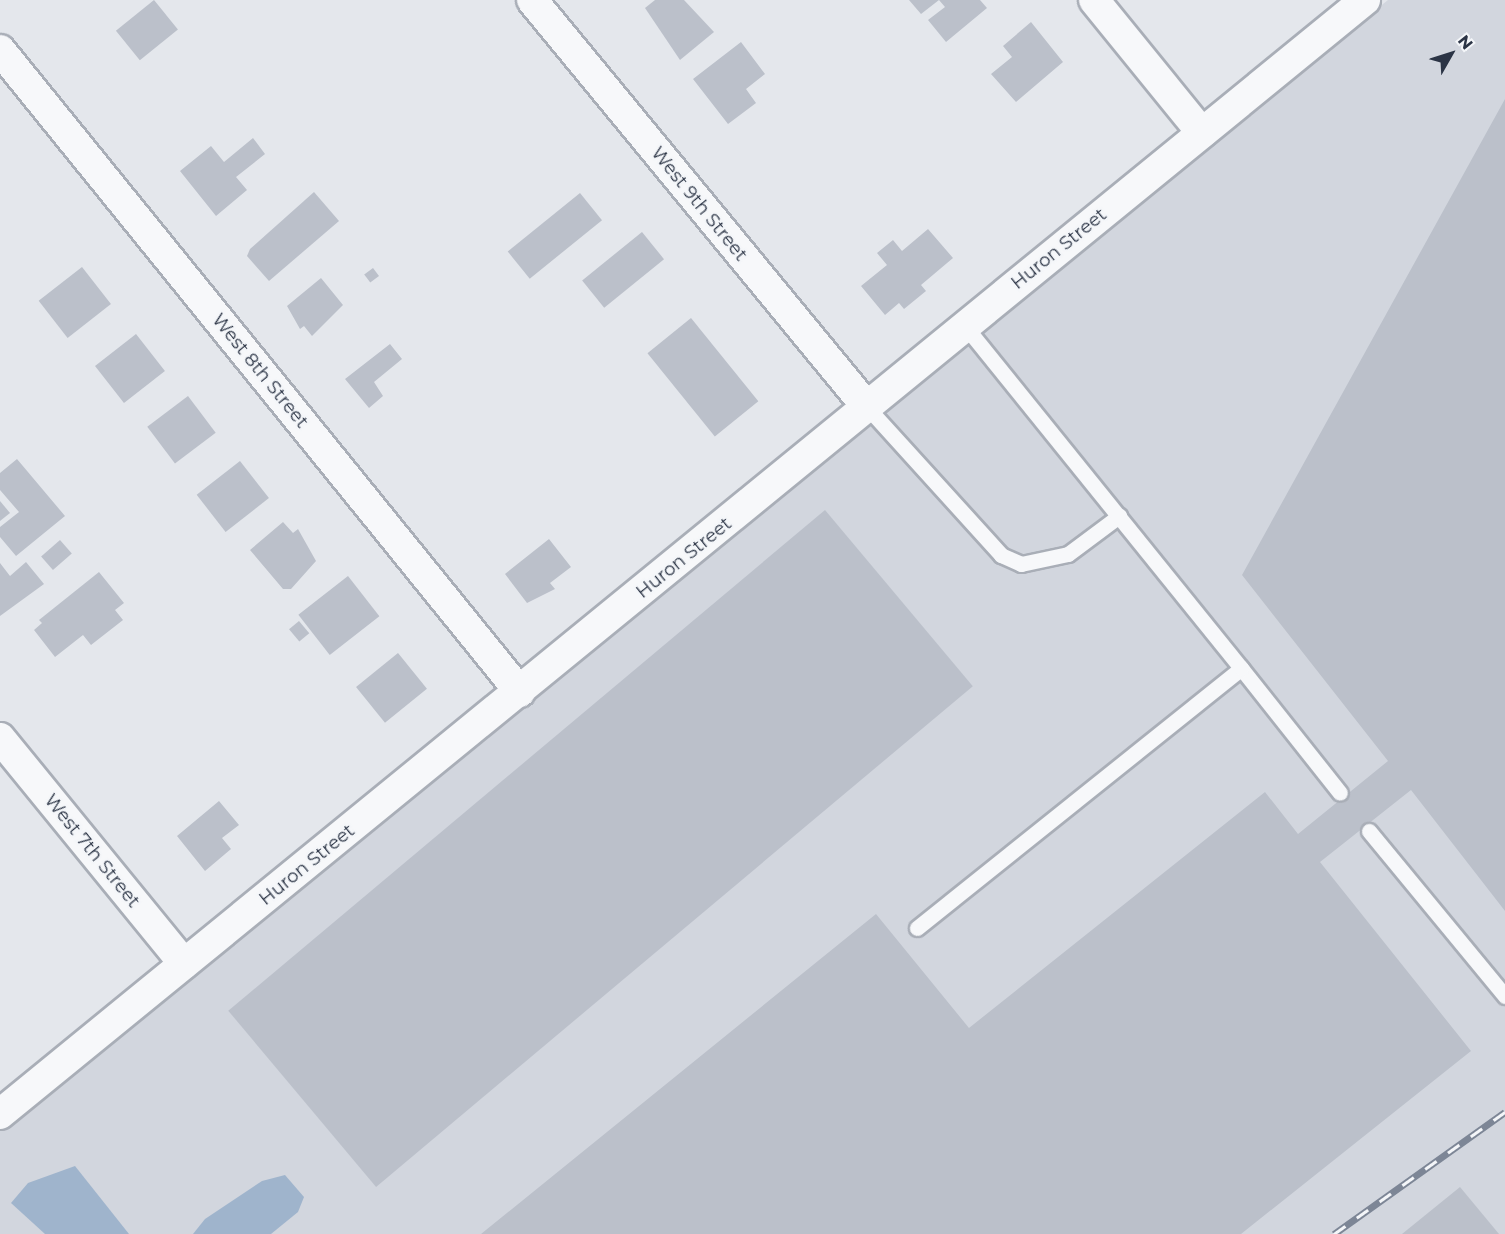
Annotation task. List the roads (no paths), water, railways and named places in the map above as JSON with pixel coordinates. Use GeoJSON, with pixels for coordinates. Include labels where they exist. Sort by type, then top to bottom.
{"type":"FeatureCollection","features":[{"type":"Feature","properties":{"kind":"street","name":"West 9th Street"},"geometry":{"type":"LineString","coordinates":[[532,0],[867,407]]}},
{"type":"Feature","properties":{"kind":"street"},"geometry":{"type":"LineString","coordinates":[[1094,0],[1202,133]]}},
{"type":"Feature","properties":{"kind":"street","name":"Huron Street"},"geometry":{"type":"LineString","coordinates":[[0,1114],[520,692],[964,325],[1365,0]]}},
{"type":"Feature","properties":{"kind":"street","name":"West 8th Street"},"geometry":{"type":"LineString","coordinates":[[0,50],[520,692]]}},
{"type":"Feature","properties":{"kind":"street","name":"West 7th Street"},"geometry":{"type":"LineString","coordinates":[[0,738],[184,964]]}},
{"type":"Feature","properties":{"kind":"lane"},"geometry":{"type":"LineString","coordinates":[[964,325],[1340,793]]}},
{"type":"Feature","properties":{"kind":"lane"},"geometry":{"type":"LineString","coordinates":[[867,407],[1001,555],[1020,564],[1068,554],[1119,516]]}},
{"type":"Feature","properties":{"kind":"lane"},"geometry":{"type":"LineString","coordinates":[[917,928],[1241,668]]}},
{"type":"Feature","properties":{"kind":"lane"},"geometry":{"type":"LineString","coordinates":[[1369,831],[1505,996]]}},
{"type":"Feature","properties":{"kind":"water"},"geometry":{"type":"Polygon","coordinates":[[[75,1166],[129,1234],[45,1234],[11,1203],[28,1183],[75,1166]]]}},
{"type":"Feature","properties":{"kind":"water"},"geometry":{"type":"Polygon","coordinates":[[[285,1175],[304,1197],[298,1212],[271,1234],[193,1234],[205,1219],[262,1181],[285,1175]]]}},
{"type":"Feature","properties":{"kind":"railway"},"geometry":{"type":"LineString","coordinates":[[1334,1234],[1505,1112]]}}]}
